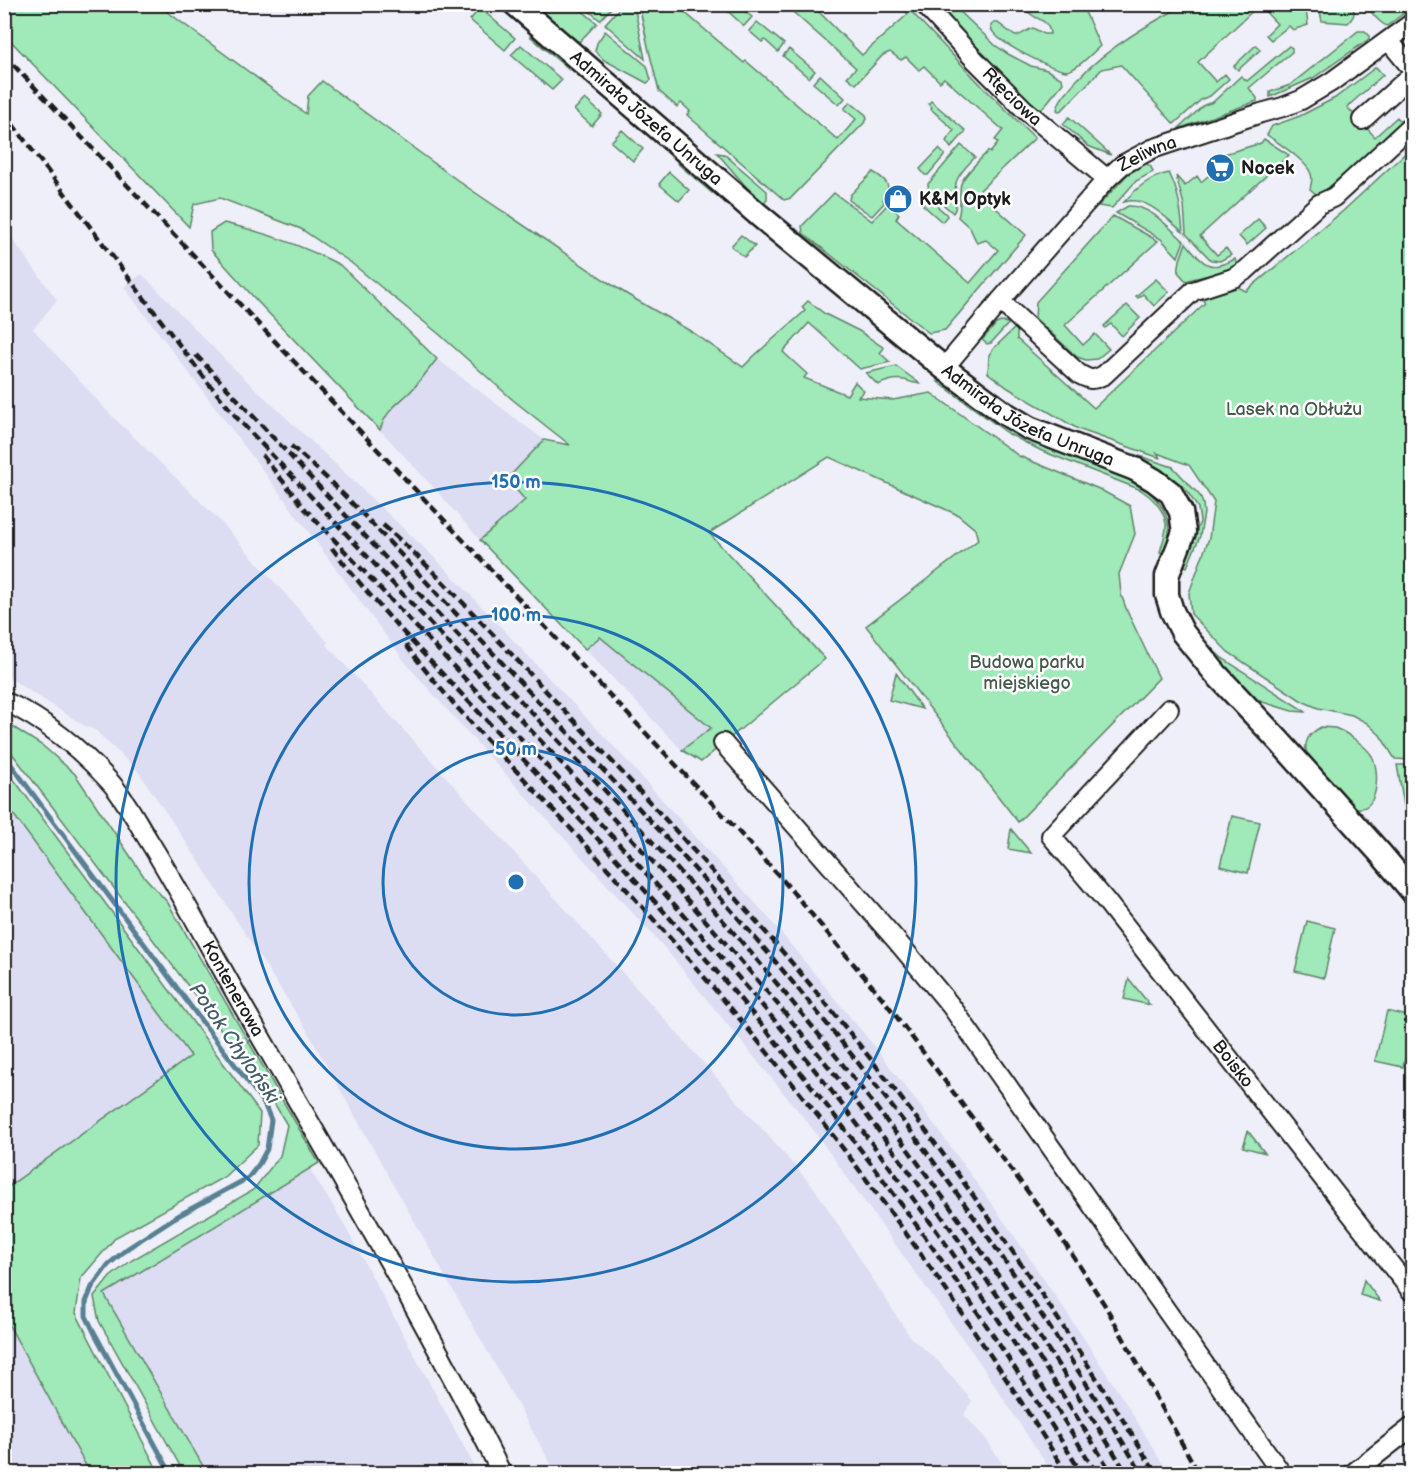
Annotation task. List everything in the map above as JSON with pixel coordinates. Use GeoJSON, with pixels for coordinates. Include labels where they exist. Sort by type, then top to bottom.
{"type":"FeatureCollection","features":[{"type":"Feature","properties":{"kind":"street","name":"Admirała Józefa Unruga"},"geometry":{"type":"LineString","coordinates":[[515,4],[760,216],[944,368],[1004,413],[1029,428],[1135,469],[1171,493],[1181,512],[1184,532],[1167,576],[1167,596],[1183,633],[1216,674],[1287,749],[1413,891]]}},
{"type":"Feature","properties":{"kind":"street","name":"Rtęciowa"},"geometry":{"type":"LineString","coordinates":[[924,4],[1025,110],[1107,179]]}},
{"type":"Feature","properties":{"kind":"street","name":"Żeliwna"},"geometry":{"type":"LineString","coordinates":[[944,368],[1000,301],[1107,179],[1122,165],[1152,149],[1302,99],[1331,82],[1413,23]]}},
{"type":"Feature","properties":{"kind":"street"},"geometry":{"type":"LineString","coordinates":[[1389,41],[1413,69]]}},
{"type":"Feature","properties":{"kind":"street"},"geometry":{"type":"LineString","coordinates":[[1362,120],[1413,75]]}},
{"type":"Feature","properties":{"kind":"street"},"geometry":{"type":"LineString","coordinates":[[1000,301],[1079,374],[1089,380],[1097,378],[1104,375],[1193,291],[1233,278],[1246,270],[1319,204],[1334,197],[1413,125]]}},
{"type":"Feature","properties":{"kind":"street","name":"Kontenerowa"},"geometry":{"type":"LineString","coordinates":[[4,701],[19,707],[70,744],[96,766],[127,805],[165,866],[375,1236],[502,1473]]}},
{"type":"Feature","properties":{"kind":"street","name":"Boisko"},"geometry":{"type":"LineString","coordinates":[[1170,709],[1052,836],[1106,901],[1413,1292]]}},
{"type":"Feature","properties":{"kind":"street"},"geometry":{"type":"LineString","coordinates":[[723,744],[897,940],[951,1006],[1282,1473]]}},
{"type":"Feature","properties":{"kind":"street"},"geometry":{"type":"LineString","coordinates":[[1352,1473],[1413,1427]]}},
{"type":"Feature","properties":{"kind":"shaded area"},"geometry":{"type":"Polygon","coordinates":[[[5,229],[57,300],[33,329],[106,410],[220,521],[328,642],[326,644],[815,1189],[910,1337],[939,1362],[972,1401],[964,1415],[986,1439],[1008,1473],[556,1473],[305,1027],[138,771],[95,730],[85,726],[5,675],[5,229]]]}},
{"type":"Feature","properties":{"kind":"shaded area"},"geometry":{"type":"Polygon","coordinates":[[[142,274],[226,361],[440,563],[618,751],[767,916],[874,1046],[937,1128],[1085,1340],[1168,1473],[1052,1473],[980,1363],[809,1124],[663,946],[409,667],[124,287],[142,274]]]}},
{"type":"Feature","properties":{"kind":"shaded area"},"geometry":{"type":"Polygon","coordinates":[[[437,359],[544,440],[507,479],[526,500],[480,540],[380,430],[384,419],[394,405],[410,392],[437,359]]]}},
{"type":"Feature","properties":{"kind":"shaded area"},"geometry":{"type":"Polygon","coordinates":[[[600,636],[711,728],[682,750],[585,649],[600,636]]]}},
{"type":"Feature","properties":{"kind":"shaded area"},"geometry":{"type":"Polygon","coordinates":[[[4,803],[191,1056],[5,1189],[4,1189],[4,803]]]}},
{"type":"Feature","properties":{"kind":"shaded area"},"geometry":{"type":"Polygon","coordinates":[[[309,1168],[341,1219],[478,1473],[207,1473],[104,1294],[309,1168]]]}},
{"type":"Feature","properties":{"kind":"shaded area"},"geometry":{"type":"Polygon","coordinates":[[[5,1317],[91,1473],[5,1473],[5,1317]]]}},
{"type":"Feature","properties":{"kind":"green space"},"geometry":{"type":"Polygon","coordinates":[[[720,4],[737,5],[752,17],[744,26],[720,4]]]}},
{"type":"Feature","properties":{"kind":"green space","name":"Budowa parku miejskiego"},"geometry":{"type":"Polygon","coordinates":[[[5,5],[158,5],[306,114],[308,96],[322,81],[464,185],[606,281],[692,332],[743,367],[805,311],[802,307],[808,301],[825,314],[859,331],[884,348],[880,353],[890,362],[860,369],[809,323],[783,352],[807,374],[804,378],[847,395],[855,382],[864,391],[858,397],[893,400],[931,393],[1019,456],[1099,489],[1130,506],[1135,534],[1119,574],[1121,594],[1159,678],[1018,822],[866,626],[978,540],[975,529],[958,515],[829,457],[709,533],[825,659],[701,762],[682,750],[711,728],[600,637],[585,649],[480,540],[525,500],[507,479],[544,440],[570,445],[513,400],[439,334],[350,262],[301,229],[220,198],[194,204],[189,227],[5,35],[5,5]]]}},
{"type":"Feature","properties":{"kind":"green space"},"geometry":{"type":"Polygon","coordinates":[[[532,5],[575,5],[597,23],[580,41],[576,42],[532,5]]]}},
{"type":"Feature","properties":{"kind":"green space"},"geometry":{"type":"Polygon","coordinates":[[[582,5],[614,5],[600,20],[582,5]]]}},
{"type":"Feature","properties":{"kind":"green space"},"geometry":{"type":"Polygon","coordinates":[[[622,5],[634,5],[645,59],[605,24],[622,5]]]}},
{"type":"Feature","properties":{"kind":"green space"},"geometry":{"type":"Polygon","coordinates":[[[639,5],[676,5],[838,140],[856,119],[844,109],[850,102],[866,115],[867,119],[791,198],[784,200],[687,115],[690,111],[681,103],[677,107],[659,91],[639,5]]]}},
{"type":"Feature","properties":{"kind":"green space"},"geometry":{"type":"Polygon","coordinates":[[[785,5],[812,5],[862,55],[908,14],[902,8],[905,5],[1035,138],[978,192],[1026,235],[945,330],[929,333],[803,233],[802,226],[834,193],[872,221],[888,204],[899,214],[896,219],[970,283],[998,250],[986,240],[977,243],[970,228],[958,217],[961,184],[973,167],[998,143],[995,140],[1003,130],[944,78],[940,82],[924,66],[919,70],[906,57],[901,60],[890,52],[883,55],[856,84],[847,77],[856,68],[785,5]]]}},
{"type":"Feature","properties":{"kind":"green space"},"geometry":{"type":"Polygon","coordinates":[[[937,5],[953,5],[995,45],[1031,66],[1047,70],[1062,79],[1063,83],[1041,110],[1038,109],[992,65],[937,5]]]}},
{"type":"Feature","properties":{"kind":"green space"},"geometry":{"type":"Polygon","coordinates":[[[1018,5],[1082,5],[1100,46],[1079,65],[1066,71],[1024,54],[1001,40],[991,27],[993,23],[998,23],[1015,36],[1033,28],[1044,34],[1050,34],[1045,23],[1018,5]]]}},
{"type":"Feature","properties":{"kind":"green space"},"geometry":{"type":"Polygon","coordinates":[[[1175,5],[1259,5],[1198,62],[1216,82],[1225,74],[1229,79],[1174,124],[1121,65],[1102,69],[1062,110],[1057,110],[1064,96],[1088,68],[1147,26],[1177,9],[1175,5]]]}},
{"type":"Feature","properties":{"kind":"green space"},"geometry":{"type":"Polygon","coordinates":[[[1259,5],[1351,5],[1354,12],[1348,23],[1322,21],[1319,7],[1306,9],[1308,25],[1293,30],[1289,26],[1271,40],[1266,35],[1277,24],[1259,5]]]}},
{"type":"Feature","properties":{"kind":"green space"},"geometry":{"type":"Polygon","coordinates":[[[1365,5],[1405,5],[1408,10],[1387,26],[1377,19],[1365,5]]]}},
{"type":"Feature","properties":{"kind":"green space"},"geometry":{"type":"Polygon","coordinates":[[[480,8],[515,38],[505,50],[470,20],[480,8]]]}},
{"type":"Feature","properties":{"kind":"green space"},"geometry":{"type":"Polygon","coordinates":[[[757,22],[784,44],[778,52],[765,40],[762,42],[749,31],[757,22]]]}},
{"type":"Feature","properties":{"kind":"green space"},"geometry":{"type":"Polygon","coordinates":[[[605,31],[647,66],[651,80],[647,83],[604,60],[595,51],[605,31]]]}},
{"type":"Feature","properties":{"kind":"green space"},"geometry":{"type":"Polygon","coordinates":[[[1358,31],[1365,31],[1369,39],[1313,78],[1270,97],[1270,92],[1290,85],[1358,31]]]}},
{"type":"Feature","properties":{"kind":"green space"},"geometry":{"type":"Polygon","coordinates":[[[532,33],[572,67],[569,70],[530,36],[532,33]]]}},
{"type":"Feature","properties":{"kind":"green space"},"geometry":{"type":"Polygon","coordinates":[[[521,45],[562,80],[552,90],[511,55],[521,45]]]}},
{"type":"Feature","properties":{"kind":"green space"},"geometry":{"type":"Polygon","coordinates":[[[1256,45],[1260,50],[1238,70],[1234,66],[1256,45]]]}},
{"type":"Feature","properties":{"kind":"green space"},"geometry":{"type":"Polygon","coordinates":[[[1289,46],[1292,52],[1249,88],[1257,101],[1178,129],[1204,105],[1213,102],[1241,76],[1247,81],[1289,46]]]}},
{"type":"Feature","properties":{"kind":"green space"},"geometry":{"type":"Polygon","coordinates":[[[789,49],[815,71],[809,78],[783,56],[789,49]]]}},
{"type":"Feature","properties":{"kind":"green space"},"geometry":{"type":"Polygon","coordinates":[[[1376,67],[1383,75],[1347,107],[1375,137],[1397,117],[1403,124],[1320,195],[1317,195],[1310,189],[1312,176],[1304,164],[1267,135],[1272,126],[1300,116],[1335,98],[1376,67]]]}},
{"type":"Feature","properties":{"kind":"green space"},"geometry":{"type":"Polygon","coordinates":[[[820,75],[845,98],[839,105],[813,83],[820,75]]]}},
{"type":"Feature","properties":{"kind":"green space"},"geometry":{"type":"Polygon","coordinates":[[[585,99],[602,114],[592,126],[574,110],[585,99]]]}},
{"type":"Feature","properties":{"kind":"green space"},"geometry":{"type":"Polygon","coordinates":[[[931,101],[966,131],[951,148],[946,141],[954,130],[931,109],[932,107],[928,104],[931,101]]]}},
{"type":"Feature","properties":{"kind":"green space"},"geometry":{"type":"Polygon","coordinates":[[[1069,117],[1111,155],[1088,146],[1063,124],[1069,117]]]}},
{"type":"Feature","properties":{"kind":"green space"},"geometry":{"type":"Polygon","coordinates":[[[622,130],[643,149],[633,161],[611,142],[622,130]]]}},
{"type":"Feature","properties":{"kind":"green space"},"geometry":{"type":"Polygon","coordinates":[[[1264,139],[1289,155],[1200,236],[1217,255],[1226,248],[1231,255],[1220,261],[1211,260],[1186,234],[1184,205],[1176,176],[1185,186],[1197,176],[1201,182],[1214,171],[1220,177],[1231,170],[1221,155],[1261,143],[1264,139]]]}},
{"type":"Feature","properties":{"kind":"green space"},"geometry":{"type":"Polygon","coordinates":[[[961,145],[975,157],[957,180],[956,206],[953,213],[929,192],[928,184],[961,145]]]}},
{"type":"Feature","properties":{"kind":"green space","name":"Lasek na Obłużu"},"geometry":{"type":"Polygon","coordinates":[[[1412,147],[1412,760],[1395,759],[1380,735],[1367,723],[1352,715],[1318,708],[1302,701],[1228,652],[1191,614],[1189,593],[1209,538],[1214,502],[1189,465],[1157,453],[1160,458],[1078,429],[1008,388],[988,373],[989,355],[1016,327],[1017,339],[1094,408],[1205,303],[1201,297],[1236,286],[1246,291],[1343,211],[1412,147]]]}},
{"type":"Feature","properties":{"kind":"green space"},"geometry":{"type":"Polygon","coordinates":[[[939,149],[944,156],[928,175],[925,175],[920,169],[939,149]]]}},
{"type":"Feature","properties":{"kind":"green space"},"geometry":{"type":"Polygon","coordinates":[[[717,153],[724,154],[767,191],[767,199],[762,205],[717,153]]]}},
{"type":"Feature","properties":{"kind":"green space"},"geometry":{"type":"Polygon","coordinates":[[[679,161],[713,191],[712,193],[677,163],[679,161]]]}},
{"type":"Feature","properties":{"kind":"green space"},"geometry":{"type":"Polygon","coordinates":[[[1146,163],[1153,172],[1136,181],[1112,208],[1098,206],[1127,175],[1146,163]]]}},
{"type":"Feature","properties":{"kind":"green space"},"geometry":{"type":"Polygon","coordinates":[[[669,172],[689,190],[679,201],[659,184],[669,172]]]}},
{"type":"Feature","properties":{"kind":"green space"},"geometry":{"type":"Polygon","coordinates":[[[873,172],[887,183],[888,191],[883,200],[885,202],[872,216],[849,200],[850,195],[873,172]]]}},
{"type":"Feature","properties":{"kind":"green space"},"geometry":{"type":"Polygon","coordinates":[[[1169,173],[1177,194],[1183,232],[1148,205],[1132,201],[1124,202],[1144,184],[1155,177],[1169,173]]]}},
{"type":"Feature","properties":{"kind":"green space"},"geometry":{"type":"Polygon","coordinates":[[[929,199],[946,214],[942,222],[923,205],[925,200],[929,199]]]}},
{"type":"Feature","properties":{"kind":"green space"},"geometry":{"type":"Polygon","coordinates":[[[1128,206],[1151,213],[1184,241],[1178,257],[1161,239],[1116,213],[1128,206]]]}},
{"type":"Feature","properties":{"kind":"green space"},"geometry":{"type":"Polygon","coordinates":[[[1113,216],[1158,241],[1065,325],[1083,345],[1095,334],[1109,349],[1097,359],[1086,360],[1077,357],[1035,318],[1036,302],[1113,216]]]}},
{"type":"Feature","properties":{"kind":"green space"},"geometry":{"type":"Polygon","coordinates":[[[1258,219],[1266,228],[1247,245],[1239,236],[1258,219]]]}},
{"type":"Feature","properties":{"kind":"green space"},"geometry":{"type":"Polygon","coordinates":[[[224,223],[284,240],[340,265],[437,359],[413,389],[388,413],[380,430],[211,250],[210,232],[224,223]]]}},
{"type":"Feature","properties":{"kind":"green space"},"geometry":{"type":"Polygon","coordinates":[[[741,235],[755,246],[744,257],[731,246],[741,235]]]}},
{"type":"Feature","properties":{"kind":"green space"},"geometry":{"type":"Polygon","coordinates":[[[1186,243],[1207,264],[1218,265],[1235,259],[1237,265],[1186,281],[1178,272],[1186,243]]]}},
{"type":"Feature","properties":{"kind":"green space"},"geometry":{"type":"Polygon","coordinates":[[[1156,279],[1169,292],[1154,306],[1143,294],[1138,298],[1136,296],[1156,279]]]}},
{"type":"Feature","properties":{"kind":"green space"},"geometry":{"type":"Polygon","coordinates":[[[1127,305],[1140,318],[1122,336],[1111,324],[1105,328],[1104,326],[1127,305]]]}},
{"type":"Feature","properties":{"kind":"green space"},"geometry":{"type":"Polygon","coordinates":[[[1009,323],[991,343],[987,344],[982,340],[996,324],[1009,323]]]}},
{"type":"Feature","properties":{"kind":"green space"},"geometry":{"type":"Polygon","coordinates":[[[896,366],[919,383],[897,379],[878,385],[866,373],[896,366]]]}},
{"type":"Feature","properties":{"kind":"green space"},"geometry":{"type":"Polygon","coordinates":[[[943,381],[1134,481],[1147,490],[1158,501],[1168,522],[1169,530],[1164,554],[1160,552],[1166,531],[1165,519],[1154,501],[1145,493],[1042,451],[1009,434],[938,382],[943,381]]]}},
{"type":"Feature","properties":{"kind":"green space"},"geometry":{"type":"Polygon","coordinates":[[[1075,435],[1173,467],[1200,496],[1204,513],[1200,536],[1187,567],[1182,565],[1200,522],[1198,508],[1185,488],[1162,470],[1075,435]]]}},
{"type":"Feature","properties":{"kind":"green space"},"geometry":{"type":"Polygon","coordinates":[[[1197,635],[1222,658],[1306,712],[1292,711],[1256,700],[1197,635]]]}},
{"type":"Feature","properties":{"kind":"green space"},"geometry":{"type":"Polygon","coordinates":[[[896,673],[922,709],[889,700],[896,673]]]}},
{"type":"Feature","properties":{"kind":"green space"},"geometry":{"type":"Polygon","coordinates":[[[5,722],[43,746],[75,774],[143,875],[168,903],[319,1163],[104,1294],[207,1473],[184,1473],[99,1321],[94,1297],[110,1277],[132,1260],[253,1190],[280,1156],[287,1125],[266,1089],[5,744],[5,722]]]}},
{"type":"Feature","properties":{"kind":"green space"},"geometry":{"type":"Polygon","coordinates":[[[1321,727],[1335,728],[1345,733],[1361,744],[1372,756],[1376,771],[1376,789],[1369,804],[1364,808],[1356,808],[1307,755],[1308,738],[1321,727]]]}},
{"type":"Feature","properties":{"kind":"green space"},"geometry":{"type":"Polygon","coordinates":[[[1397,765],[1412,765],[1412,851],[1397,765]]]}},
{"type":"Feature","properties":{"kind":"green space"},"geometry":{"type":"Polygon","coordinates":[[[4,766],[260,1113],[258,1145],[224,1177],[116,1237],[81,1278],[76,1313],[159,1473],[90,1473],[5,1318],[5,1189],[191,1056],[5,803],[4,766]]]}},
{"type":"Feature","properties":{"kind":"green space"},"geometry":{"type":"Polygon","coordinates":[[[1232,816],[1260,822],[1248,873],[1220,866],[1232,816]]]}},
{"type":"Feature","properties":{"kind":"green space"},"geometry":{"type":"Polygon","coordinates":[[[1011,829],[1031,853],[1008,849],[1011,829]]]}},
{"type":"Feature","properties":{"kind":"green space"},"geometry":{"type":"Polygon","coordinates":[[[1307,921],[1335,928],[1324,978],[1295,971],[1307,921]]]}},
{"type":"Feature","properties":{"kind":"green space"},"geometry":{"type":"Polygon","coordinates":[[[1129,979],[1150,1005],[1124,999],[1129,979]]]}},
{"type":"Feature","properties":{"kind":"green space"},"geometry":{"type":"Polygon","coordinates":[[[1387,1011],[1412,1017],[1412,1028],[1403,1067],[1375,1061],[1387,1011]]]}},
{"type":"Feature","properties":{"kind":"green space"},"geometry":{"type":"Polygon","coordinates":[[[1248,1131],[1265,1153],[1243,1147],[1248,1131]]]}},
{"type":"Feature","properties":{"kind":"green space"},"geometry":{"type":"Polygon","coordinates":[[[1364,1280],[1380,1301],[1360,1295],[1364,1280]]]}},
{"type":"Feature","properties":{"kind":"waterway","name":"Potok Chyloński"},"geometry":{"type":"LineString","coordinates":[[4,755],[258,1095],[271,1120],[267,1149],[248,1178],[174,1218],[128,1248],[108,1265],[92,1287],[86,1302],[86,1316],[171,1474]]}},
{"type":"Feature","properties":{"kind":"railway"},"geometry":{"type":"LineString","coordinates":[[4,55],[728,820],[781,878],[884,1000],[1055,1228],[1106,1307],[1199,1474]]}},
{"type":"Feature","properties":{"kind":"railway"},"geometry":{"type":"LineString","coordinates":[[4,113],[238,419],[627,834],[726,944],[807,1039],[945,1220],[1031,1346],[1112,1474]]}},
{"type":"Feature","properties":{"kind":"railway"},"geometry":{"type":"LineString","coordinates":[[196,355],[640,828],[773,979],[869,1098],[959,1220],[1003,1282],[1127,1474]]}},
{"type":"Feature","properties":{"kind":"railway"},"geometry":{"type":"LineString","coordinates":[[291,446],[373,524],[626,794],[774,960],[874,1083],[1014,1274],[1142,1474]]}},
{"type":"Feature","properties":{"kind":"railway"},"geometry":{"type":"LineString","coordinates":[[262,455],[306,510],[683,914],[781,1028],[866,1135],[947,1245],[1024,1358],[1097,1474]]}},
{"type":"Feature","properties":{"kind":"railway"},"geometry":{"type":"LineString","coordinates":[[383,525],[447,586],[635,786],[755,920],[870,1058],[1005,1241],[1067,1333],[1156,1474]]}},
{"type":"Feature","properties":{"kind":"railway"},"geometry":{"type":"LineString","coordinates":[[332,548],[399,628],[657,904],[738,996],[791,1061],[894,1194],[943,1263],[991,1332],[1082,1474]]}},
{"type":"Feature","properties":{"kind":"railway"},"geometry":{"type":"LineString","coordinates":[[406,645],[464,715],[659,925],[783,1072],[834,1136],[931,1268],[1067,1474]]}},
{"type":"Feature","properties":{"kind":"place","name":"Nocek"},"geometry":{"type":"Point","coordinates":[1220,168]}},
{"type":"Feature","properties":{"kind":"place","name":"K&M Optyk"},"geometry":{"type":"Point","coordinates":[898,199]}}]}
